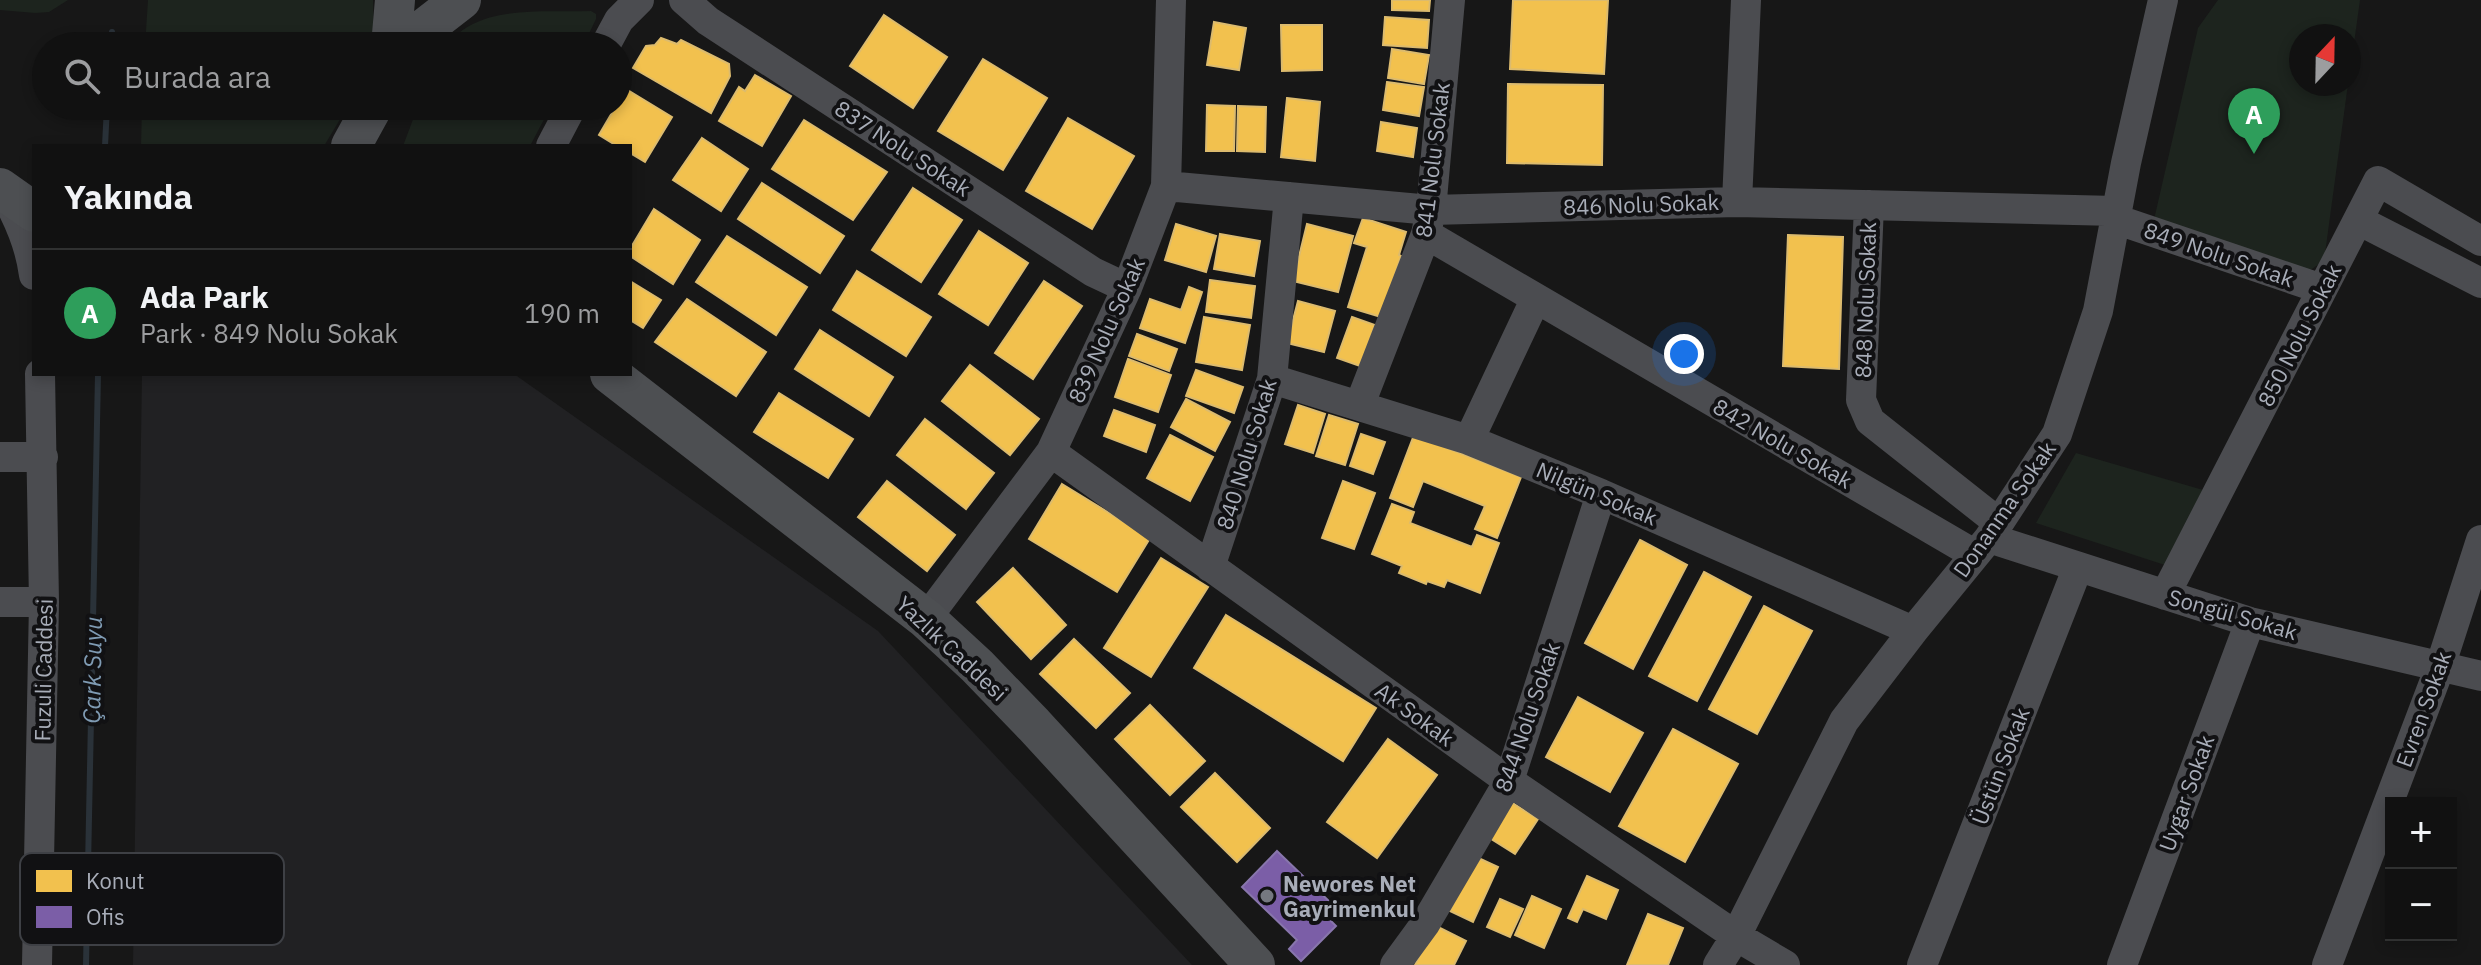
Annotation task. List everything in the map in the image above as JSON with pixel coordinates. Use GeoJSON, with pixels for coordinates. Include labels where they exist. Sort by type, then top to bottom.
{"type":"FeatureCollection","features":[{"type":"Feature","properties":{"kind":"main road"},"geometry":{"type":"LineString","coordinates":[[392,32],[395,0]]}},
{"type":"Feature","properties":{"kind":"main road"},"geometry":{"type":"LineString","coordinates":[[420,32],[461,0]]}},
{"type":"Feature","properties":{"kind":"main road"},"geometry":{"type":"LineString","coordinates":[[352,144],[365,120]]}},
{"type":"Feature","properties":{"kind":"main road","name":"Yazlık Caddesi"},"geometry":{"type":"LineString","coordinates":[[613,376],[926,619],[1034,725],[1255,965]]}},
{"type":"Feature","properties":{"kind":"street"},"geometry":{"type":"LineString","coordinates":[[613,32],[619,20],[639,0]]}},
{"type":"Feature","properties":{"kind":"street","name":"837 Nolu Sokak"},"geometry":{"type":"LineString","coordinates":[[684,0],[708,21],[1093,272],[1127,288]]}},
{"type":"Feature","properties":{"kind":"street","name":"839 Nolu Sokak"},"geometry":{"type":"LineString","coordinates":[[926,619],[1051,452],[1127,288],[1166,186],[1171,0]]}},
{"type":"Feature","properties":{"kind":"street","name":"841 Nolu Sokak"},"geometry":{"type":"LineString","coordinates":[[1360,404],[1429,222],[1450,0]]}},
{"type":"Feature","properties":{"kind":"street"},"geometry":{"type":"LineString","coordinates":[[1737,202],[1746,0]]}},
{"type":"Feature","properties":{"kind":"street","name":"Donanma Sokak"},"geometry":{"type":"LineString","coordinates":[[1718,965],[1736,936],[1844,721],[1987,538],[2057,434],[2098,311],[2163,0]]}},
{"type":"Feature","properties":{"kind":"street"},"geometry":{"type":"LineString","coordinates":[[552,144],[565,120]]}},
{"type":"Feature","properties":{"kind":"street","name":"850 Nolu Sokak"},"geometry":{"type":"LineString","coordinates":[[2165,595],[2378,181],[2481,241]]}},
{"type":"Feature","properties":{"kind":"street","name":"846 Nolu Sokak"},"geometry":{"type":"LineString","coordinates":[[1166,186],[1289,197],[1429,222],[1737,202],[2116,215]]}},
{"type":"Feature","properties":{"kind":"street"},"geometry":{"type":"LineString","coordinates":[[12,197],[32,263]]}},
{"type":"Feature","properties":{"kind":"street","name":"840 Nolu Sokak"},"geometry":{"type":"LineString","coordinates":[[1210,567],[1272,379],[1289,197]]}},
{"type":"Feature","properties":{"kind":"street","name":"848 Nolu Sokak"},"geometry":{"type":"LineString","coordinates":[[1869,205],[1861,400],[1870,421],[1987,538]]}},
{"type":"Feature","properties":{"kind":"street","name":"849 Nolu Sokak"},"geometry":{"type":"LineString","coordinates":[[2116,215],[2322,289]]}},
{"type":"Feature","properties":{"kind":"street"},"geometry":{"type":"LineString","coordinates":[[2358,220],[2481,283]]}},
{"type":"Feature","properties":{"kind":"street","name":"842 Nolu Sokak"},"geometry":{"type":"LineString","coordinates":[[1429,222],[1536,298],[1987,538]]}},
{"type":"Feature","properties":{"kind":"street"},"geometry":{"type":"LineString","coordinates":[[1469,440],[1536,298]]}},
{"type":"Feature","properties":{"kind":"street"},"geometry":{"type":"LineString","coordinates":[[632,372],[673,422]]}},
{"type":"Feature","properties":{"kind":"street","name":"Fuzuli Caddesi"},"geometry":{"type":"LineString","coordinates":[[39,853],[44,602],[40,376]]}},
{"type":"Feature","properties":{"kind":"street","name":"Nilgün Sokak"},"geometry":{"type":"LineString","coordinates":[[1272,379],[1469,440],[1601,494],[1913,631]]}},
{"type":"Feature","properties":{"kind":"street","name":"Ak Sokak"},"geometry":{"type":"LineString","coordinates":[[1051,452],[1509,781],[1736,936],[1785,965]]}},
{"type":"Feature","properties":{"kind":"street"},"geometry":{"type":"LineString","coordinates":[[0,457],[43,457]]}},
{"type":"Feature","properties":{"kind":"street","name":"844 Nolu Sokak"},"geometry":{"type":"LineString","coordinates":[[1395,965],[1425,924],[1509,781],[1601,494]]}},
{"type":"Feature","properties":{"kind":"street","name":"Songül Sokak"},"geometry":{"type":"LineString","coordinates":[[1987,538],[2250,622],[2481,676]]}},
{"type":"Feature","properties":{"kind":"street","name":"Evren Sokak"},"geometry":{"type":"LineString","coordinates":[[2327,965],[2440,667],[2481,540]]}},
{"type":"Feature","properties":{"kind":"street","name":"Üstün Sokak"},"geometry":{"type":"LineString","coordinates":[[1922,965],[2078,567]]}},
{"type":"Feature","properties":{"kind":"street"},"geometry":{"type":"LineString","coordinates":[[0,602],[44,602]]}},
{"type":"Feature","properties":{"kind":"street","name":"Uygar Sokak"},"geometry":{"type":"LineString","coordinates":[[2122,965],[2250,622]]}},
{"type":"Feature","properties":{"kind":"street","name":"Fuzuli Caddesi"},"geometry":{"type":"LineString","coordinates":[[37,945],[37,965]]}},
{"type":"Feature","properties":{"kind":"shaded area"},"geometry":{"type":"Polygon","coordinates":[[[0,0],[68,0],[49,12],[35,13],[0,10],[0,0]]]}},
{"type":"Feature","properties":{"kind":"shaded area"},"geometry":{"type":"Polygon","coordinates":[[[148,0],[373,0],[374,32],[146,32],[148,0]]]}},
{"type":"Feature","properties":{"kind":"shaded area"},"geometry":{"type":"Polygon","coordinates":[[[2218,0],[2360,0],[2357,24],[2289,24],[2289,96],[2346,96],[2324,261],[2304,274],[2153,224],[2198,28],[2218,0]]]}},
{"type":"Feature","properties":{"kind":"shaded area"},"geometry":{"type":"Polygon","coordinates":[[[591,11],[596,14],[596,19],[590,32],[460,32],[493,17],[532,12],[591,11]]]}},
{"type":"Feature","properties":{"kind":"shaded area"},"geometry":{"type":"Polygon","coordinates":[[[142,120],[340,120],[325,144],[141,144],[142,120]]]}},
{"type":"Feature","properties":{"kind":"shaded area"},"geometry":{"type":"Polygon","coordinates":[[[413,120],[544,120],[531,144],[404,144],[413,120]]]}},
{"type":"Feature","properties":{"kind":"shaded area"},"geometry":{"type":"Polygon","coordinates":[[[142,376],[517,376],[878,631],[1192,965],[133,965],[133,945],[284,945],[284,853],[135,853],[142,376]]]}},
{"type":"Feature","properties":{"kind":"shaded area"},"geometry":{"type":"Polygon","coordinates":[[[2076,453],[2203,490],[2168,566],[2036,523],[2076,453]]]}},
{"type":"Feature","properties":{"kind":"building: Konut"},"geometry":{"type":"Polygon","coordinates":[[[1392,0],[1430,0],[1429,11],[1392,10],[1392,0]]]}},
{"type":"Feature","properties":{"kind":"building: Konut"},"geometry":{"type":"Polygon","coordinates":[[[1513,0],[1608,0],[1604,74],[1510,69],[1513,0]]]}},
{"type":"Feature","properties":{"kind":"building: Konut"},"geometry":{"type":"Polygon","coordinates":[[[884,15],[947,57],[913,108],[850,66],[884,15]]]}},
{"type":"Feature","properties":{"kind":"building: Konut"},"geometry":{"type":"Polygon","coordinates":[[[1385,17],[1429,20],[1427,48],[1383,45],[1385,17]]]}},
{"type":"Feature","properties":{"kind":"building: Konut"},"geometry":{"type":"Polygon","coordinates":[[[1214,22],[1246,28],[1239,70],[1207,65],[1214,22]]]}},
{"type":"Feature","properties":{"kind":"building: Konut"},"geometry":{"type":"Polygon","coordinates":[[[1281,25],[1322,25],[1322,70],[1282,71],[1281,25]]]}},
{"type":"Feature","properties":{"kind":"building: Konut"},"geometry":{"type":"Polygon","coordinates":[[[661,38],[677,44],[681,40],[729,64],[730,76],[711,113],[633,68],[646,46],[655,45],[661,38]]]}},
{"type":"Feature","properties":{"kind":"building: Konut"},"geometry":{"type":"Polygon","coordinates":[[[1392,49],[1429,55],[1424,84],[1388,78],[1392,49]]]}},
{"type":"Feature","properties":{"kind":"building: Konut"},"geometry":{"type":"Polygon","coordinates":[[[983,59],[1047,98],[1003,170],[938,131],[983,59]]]}},
{"type":"Feature","properties":{"kind":"building: Konut"},"geometry":{"type":"Polygon","coordinates":[[[755,75],[791,96],[762,146],[719,121],[739,87],[745,91],[755,75]]]}},
{"type":"Feature","properties":{"kind":"building: Konut"},"geometry":{"type":"Polygon","coordinates":[[[1387,82],[1424,87],[1419,116],[1383,110],[1387,82]]]}},
{"type":"Feature","properties":{"kind":"building: Konut"},"geometry":{"type":"Polygon","coordinates":[[[1508,84],[1603,85],[1602,165],[1507,163],[1508,84]]]}},
{"type":"Feature","properties":{"kind":"building: Konut"},"geometry":{"type":"Polygon","coordinates":[[[632,93],[672,117],[645,162],[632,154],[632,144],[614,144],[599,135],[608,120],[632,120],[632,93]]]}},
{"type":"Feature","properties":{"kind":"building: Konut"},"geometry":{"type":"Polygon","coordinates":[[[1287,98],[1320,102],[1315,161],[1281,157],[1287,98]]]}},
{"type":"Feature","properties":{"kind":"building: Konut"},"geometry":{"type":"Polygon","coordinates":[[[1207,105],[1235,106],[1234,151],[1206,151],[1207,105]]]}},
{"type":"Feature","properties":{"kind":"building: Konut"},"geometry":{"type":"Polygon","coordinates":[[[1238,106],[1266,107],[1265,152],[1237,151],[1238,106]]]}},
{"type":"Feature","properties":{"kind":"building: Konut"},"geometry":{"type":"Polygon","coordinates":[[[1068,118],[1134,156],[1092,229],[1026,191],[1068,118]]]}},
{"type":"Feature","properties":{"kind":"building: Konut"},"geometry":{"type":"Polygon","coordinates":[[[804,120],[887,172],[853,220],[772,169],[804,120]]]}},
{"type":"Feature","properties":{"kind":"building: Konut"},"geometry":{"type":"Polygon","coordinates":[[[1381,122],[1417,128],[1413,157],[1377,151],[1381,122]]]}},
{"type":"Feature","properties":{"kind":"building: Konut"},"geometry":{"type":"Polygon","coordinates":[[[702,138],[748,169],[721,211],[673,180],[702,138]]]}},
{"type":"Feature","properties":{"kind":"building: Konut"},"geometry":{"type":"Polygon","coordinates":[[[762,183],[844,236],[820,273],[738,219],[762,183]]]}},
{"type":"Feature","properties":{"kind":"building: Konut"},"geometry":{"type":"Polygon","coordinates":[[[913,188],[962,220],[921,282],[872,250],[913,188]]]}},
{"type":"Feature","properties":{"kind":"building: Konut"},"geometry":{"type":"Polygon","coordinates":[[[654,209],[700,240],[673,284],[632,257],[632,246],[654,209]]]}},
{"type":"Feature","properties":{"kind":"building: Konut"},"geometry":{"type":"Polygon","coordinates":[[[1363,218],[1406,232],[1381,317],[1348,307],[1367,247],[1354,243],[1363,218]]]}},
{"type":"Feature","properties":{"kind":"building: Konut"},"geometry":{"type":"Polygon","coordinates":[[[1176,224],[1216,236],[1206,272],[1165,260],[1176,224]]]}},
{"type":"Feature","properties":{"kind":"building: Konut"},"geometry":{"type":"Polygon","coordinates":[[[1307,224],[1353,236],[1338,292],[1293,281],[1307,224]]]}},
{"type":"Feature","properties":{"kind":"building: Konut"},"geometry":{"type":"Polygon","coordinates":[[[979,231],[1028,263],[988,325],[939,294],[979,231]]]}},
{"type":"Feature","properties":{"kind":"building: Konut"},"geometry":{"type":"Polygon","coordinates":[[[1220,234],[1260,241],[1254,276],[1214,269],[1220,234]]]}},
{"type":"Feature","properties":{"kind":"building: Konut"},"geometry":{"type":"Polygon","coordinates":[[[1788,235],[1843,237],[1839,369],[1783,366],[1788,235]]]}},
{"type":"Feature","properties":{"kind":"building: Konut"},"geometry":{"type":"Polygon","coordinates":[[[727,236],[807,287],[776,335],[696,282],[727,236]]]}},
{"type":"Feature","properties":{"kind":"building: Konut"},"geometry":{"type":"Polygon","coordinates":[[[857,271],[931,317],[906,356],[833,310],[857,271]]]}},
{"type":"Feature","properties":{"kind":"building: Konut"},"geometry":{"type":"Polygon","coordinates":[[[1210,280],[1255,286],[1251,318],[1206,312],[1210,280]]]}},
{"type":"Feature","properties":{"kind":"building: Konut"},"geometry":{"type":"Polygon","coordinates":[[[1044,281],[1082,306],[1033,379],[995,353],[1044,281]]]}},
{"type":"Feature","properties":{"kind":"building: Konut"},"geometry":{"type":"Polygon","coordinates":[[[632,282],[661,300],[643,328],[632,321],[632,282]]]}},
{"type":"Feature","properties":{"kind":"building: Konut"},"geometry":{"type":"Polygon","coordinates":[[[1189,287],[1202,292],[1185,343],[1140,328],[1150,299],[1181,310],[1189,287]]]}},
{"type":"Feature","properties":{"kind":"building: Konut"},"geometry":{"type":"Polygon","coordinates":[[[687,299],[766,352],[736,396],[655,342],[687,299]]]}},
{"type":"Feature","properties":{"kind":"building: Konut"},"geometry":{"type":"Polygon","coordinates":[[[1298,301],[1335,311],[1324,352],[1287,343],[1298,301]]]}},
{"type":"Feature","properties":{"kind":"building: Konut"},"geometry":{"type":"Polygon","coordinates":[[[1204,317],[1250,325],[1242,370],[1196,362],[1204,317]]]}},
{"type":"Feature","properties":{"kind":"building: Konut"},"geometry":{"type":"Polygon","coordinates":[[[1352,317],[1375,325],[1360,366],[1337,358],[1352,317]]]}},
{"type":"Feature","properties":{"kind":"building: Konut"},"geometry":{"type":"Polygon","coordinates":[[[820,330],[893,377],[869,416],[795,369],[820,330]]]}},
{"type":"Feature","properties":{"kind":"building: Konut"},"geometry":{"type":"Polygon","coordinates":[[[1137,334],[1177,349],[1169,371],[1129,356],[1137,334]]]}},
{"type":"Feature","properties":{"kind":"building: Konut"},"geometry":{"type":"Polygon","coordinates":[[[1128,359],[1171,375],[1158,412],[1115,397],[1128,359]]]}},
{"type":"Feature","properties":{"kind":"building: Konut"},"geometry":{"type":"Polygon","coordinates":[[[970,365],[1039,419],[1010,455],[942,401],[970,365]]]}},
{"type":"Feature","properties":{"kind":"building: Konut"},"geometry":{"type":"Polygon","coordinates":[[[1196,370],[1243,387],[1234,413],[1186,396],[1196,370]]]}},
{"type":"Feature","properties":{"kind":"building: Konut"},"geometry":{"type":"Polygon","coordinates":[[[779,393],[853,439],[828,478],[754,432],[779,393]]]}},
{"type":"Feature","properties":{"kind":"building: Konut"},"geometry":{"type":"Polygon","coordinates":[[[1186,399],[1230,422],[1215,451],[1171,427],[1186,399]]]}},
{"type":"Feature","properties":{"kind":"building: Konut"},"geometry":{"type":"Polygon","coordinates":[[[1298,405],[1325,414],[1313,453],[1285,444],[1298,405]]]}},
{"type":"Feature","properties":{"kind":"building: Konut"},"geometry":{"type":"Polygon","coordinates":[[[1114,410],[1155,425],[1146,452],[1104,436],[1114,410]]]}},
{"type":"Feature","properties":{"kind":"building: Konut"},"geometry":{"type":"Polygon","coordinates":[[[1329,415],[1358,424],[1345,465],[1316,456],[1329,415]]]}},
{"type":"Feature","properties":{"kind":"building: Konut"},"geometry":{"type":"Polygon","coordinates":[[[925,419],[994,473],[966,509],[897,455],[925,419]]]}},
{"type":"Feature","properties":{"kind":"building: Konut"},"geometry":{"type":"Polygon","coordinates":[[[1361,434],[1385,442],[1373,474],[1350,466],[1361,434]]]}},
{"type":"Feature","properties":{"kind":"building: Konut"},"geometry":{"type":"Polygon","coordinates":[[[1170,435],[1213,457],[1190,501],[1147,478],[1170,435]]]}},
{"type":"Feature","properties":{"kind":"building: Konut"},"geometry":{"type":"Polygon","coordinates":[[[1414,435],[1521,477],[1497,538],[1475,529],[1485,506],[1423,481],[1413,507],[1390,498],[1414,435]]]}},
{"type":"Feature","properties":{"kind":"building: Konut"},"geometry":{"type":"Polygon","coordinates":[[[887,481],[955,535],[927,571],[858,517],[887,481]]]}},
{"type":"Feature","properties":{"kind":"building: Konut"},"geometry":{"type":"Polygon","coordinates":[[[1343,481],[1375,493],[1354,549],[1322,538],[1343,481]]]}},
{"type":"Feature","properties":{"kind":"building: Konut"},"geometry":{"type":"Polygon","coordinates":[[[1062,484],[1150,538],[1117,592],[1029,539],[1062,484]]]}},
{"type":"Feature","properties":{"kind":"building: Konut"},"geometry":{"type":"Polygon","coordinates":[[[1392,504],[1414,512],[1410,523],[1472,547],[1477,535],[1499,543],[1480,593],[1447,580],[1444,587],[1427,581],[1426,584],[1399,573],[1402,566],[1372,554],[1392,504]]]}},
{"type":"Feature","properties":{"kind":"building: Konut"},"geometry":{"type":"Polygon","coordinates":[[[1640,540],[1687,565],[1633,669],[1585,643],[1640,540]]]}},
{"type":"Feature","properties":{"kind":"building: Konut"},"geometry":{"type":"Polygon","coordinates":[[[1161,558],[1208,587],[1151,677],[1104,648],[1161,558]]]}},
{"type":"Feature","properties":{"kind":"building: Konut"},"geometry":{"type":"Polygon","coordinates":[[[1013,568],[1066,625],[1031,659],[977,602],[1013,568]]]}},
{"type":"Feature","properties":{"kind":"building: Konut"},"geometry":{"type":"Polygon","coordinates":[[[1704,572],[1751,597],[1697,701],[1649,676],[1704,572]]]}},
{"type":"Feature","properties":{"kind":"building: Konut"},"geometry":{"type":"Polygon","coordinates":[[[1764,606],[1812,631],[1757,734],[1709,709],[1764,606]]]}},
{"type":"Feature","properties":{"kind":"building: Konut"},"geometry":{"type":"Polygon","coordinates":[[[1226,615],[1376,708],[1343,761],[1194,668],[1226,615]]]}},
{"type":"Feature","properties":{"kind":"building: Konut"},"geometry":{"type":"Polygon","coordinates":[[[1074,639],[1130,693],[1096,728],[1040,674],[1074,639]]]}},
{"type":"Feature","properties":{"kind":"building: Konut"},"geometry":{"type":"Polygon","coordinates":[[[1578,697],[1643,733],[1610,792],[1546,757],[1578,697]]]}},
{"type":"Feature","properties":{"kind":"building: Konut"},"geometry":{"type":"Polygon","coordinates":[[[1150,705],[1205,761],[1170,795],[1115,739],[1150,705]]]}},
{"type":"Feature","properties":{"kind":"building: Konut"},"geometry":{"type":"Polygon","coordinates":[[[1673,729],[1738,764],[1685,862],[1619,826],[1673,729]]]}},
{"type":"Feature","properties":{"kind":"building: Konut"},"geometry":{"type":"Polygon","coordinates":[[[1388,739],[1437,775],[1377,858],[1327,822],[1388,739]]]}},
{"type":"Feature","properties":{"kind":"building: Konut"},"geometry":{"type":"Polygon","coordinates":[[[1215,773],[1270,828],[1237,862],[1181,807],[1215,773]]]}},
{"type":"Feature","properties":{"kind":"building: Konut"},"geometry":{"type":"Polygon","coordinates":[[[1511,802],[1538,819],[1515,854],[1488,837],[1511,802]]]}},
{"type":"Feature","properties":{"kind":"building: Konut"},"geometry":{"type":"Polygon","coordinates":[[[1474,856],[1498,867],[1473,922],[1450,911],[1474,856]]]}},
{"type":"Feature","properties":{"kind":"building: Konut"},"geometry":{"type":"Polygon","coordinates":[[[1587,876],[1618,890],[1606,919],[1583,909],[1577,922],[1568,918],[1587,876]]]}},
{"type":"Feature","properties":{"kind":"building: Konut"},"geometry":{"type":"Polygon","coordinates":[[[1532,896],[1561,909],[1544,948],[1515,935],[1532,896]]]}},
{"type":"Feature","properties":{"kind":"building: Konut"},"geometry":{"type":"Polygon","coordinates":[[[1500,899],[1523,909],[1510,937],[1487,927],[1500,899]]]}},
{"type":"Feature","properties":{"kind":"building: Konut"},"geometry":{"type":"Polygon","coordinates":[[[1648,914],[1683,928],[1668,965],[1627,965],[1648,914]]]}},
{"type":"Feature","properties":{"kind":"building: Konut"},"geometry":{"type":"Polygon","coordinates":[[[1434,925],[1466,941],[1454,965],[1415,965],[1434,925]]]}},
{"type":"Feature","properties":{"kind":"building: Ofis"},"geometry":{"type":"Polygon","coordinates":[[[1277,851],[1333,905],[1324,914],[1336,926],[1301,961],[1289,949],[1297,940],[1242,887],[1277,851]]]}},
{"type":"Feature","properties":{"kind":"waterway","name":"Çark Suyu"},"geometry":{"type":"LineString","coordinates":[[105,144],[106,120]]}},
{"type":"Feature","properties":{"kind":"waterway","name":"Çark Suyu"},"geometry":{"type":"LineString","coordinates":[[88,853],[98,376]]}},
{"type":"Feature","properties":{"kind":"waterway","name":"Çark Suyu"},"geometry":{"type":"LineString","coordinates":[[86,945],[86,965]]}},
{"type":"Feature","properties":{"kind":"place","name":"Ada Park"},"geometry":{"type":"Point","coordinates":[2254,154]}},
{"type":"Feature","properties":{"kind":"place","name":"Newores Net Gayrimenkul"},"geometry":{"type":"Point","coordinates":[1267,896]}}]}
